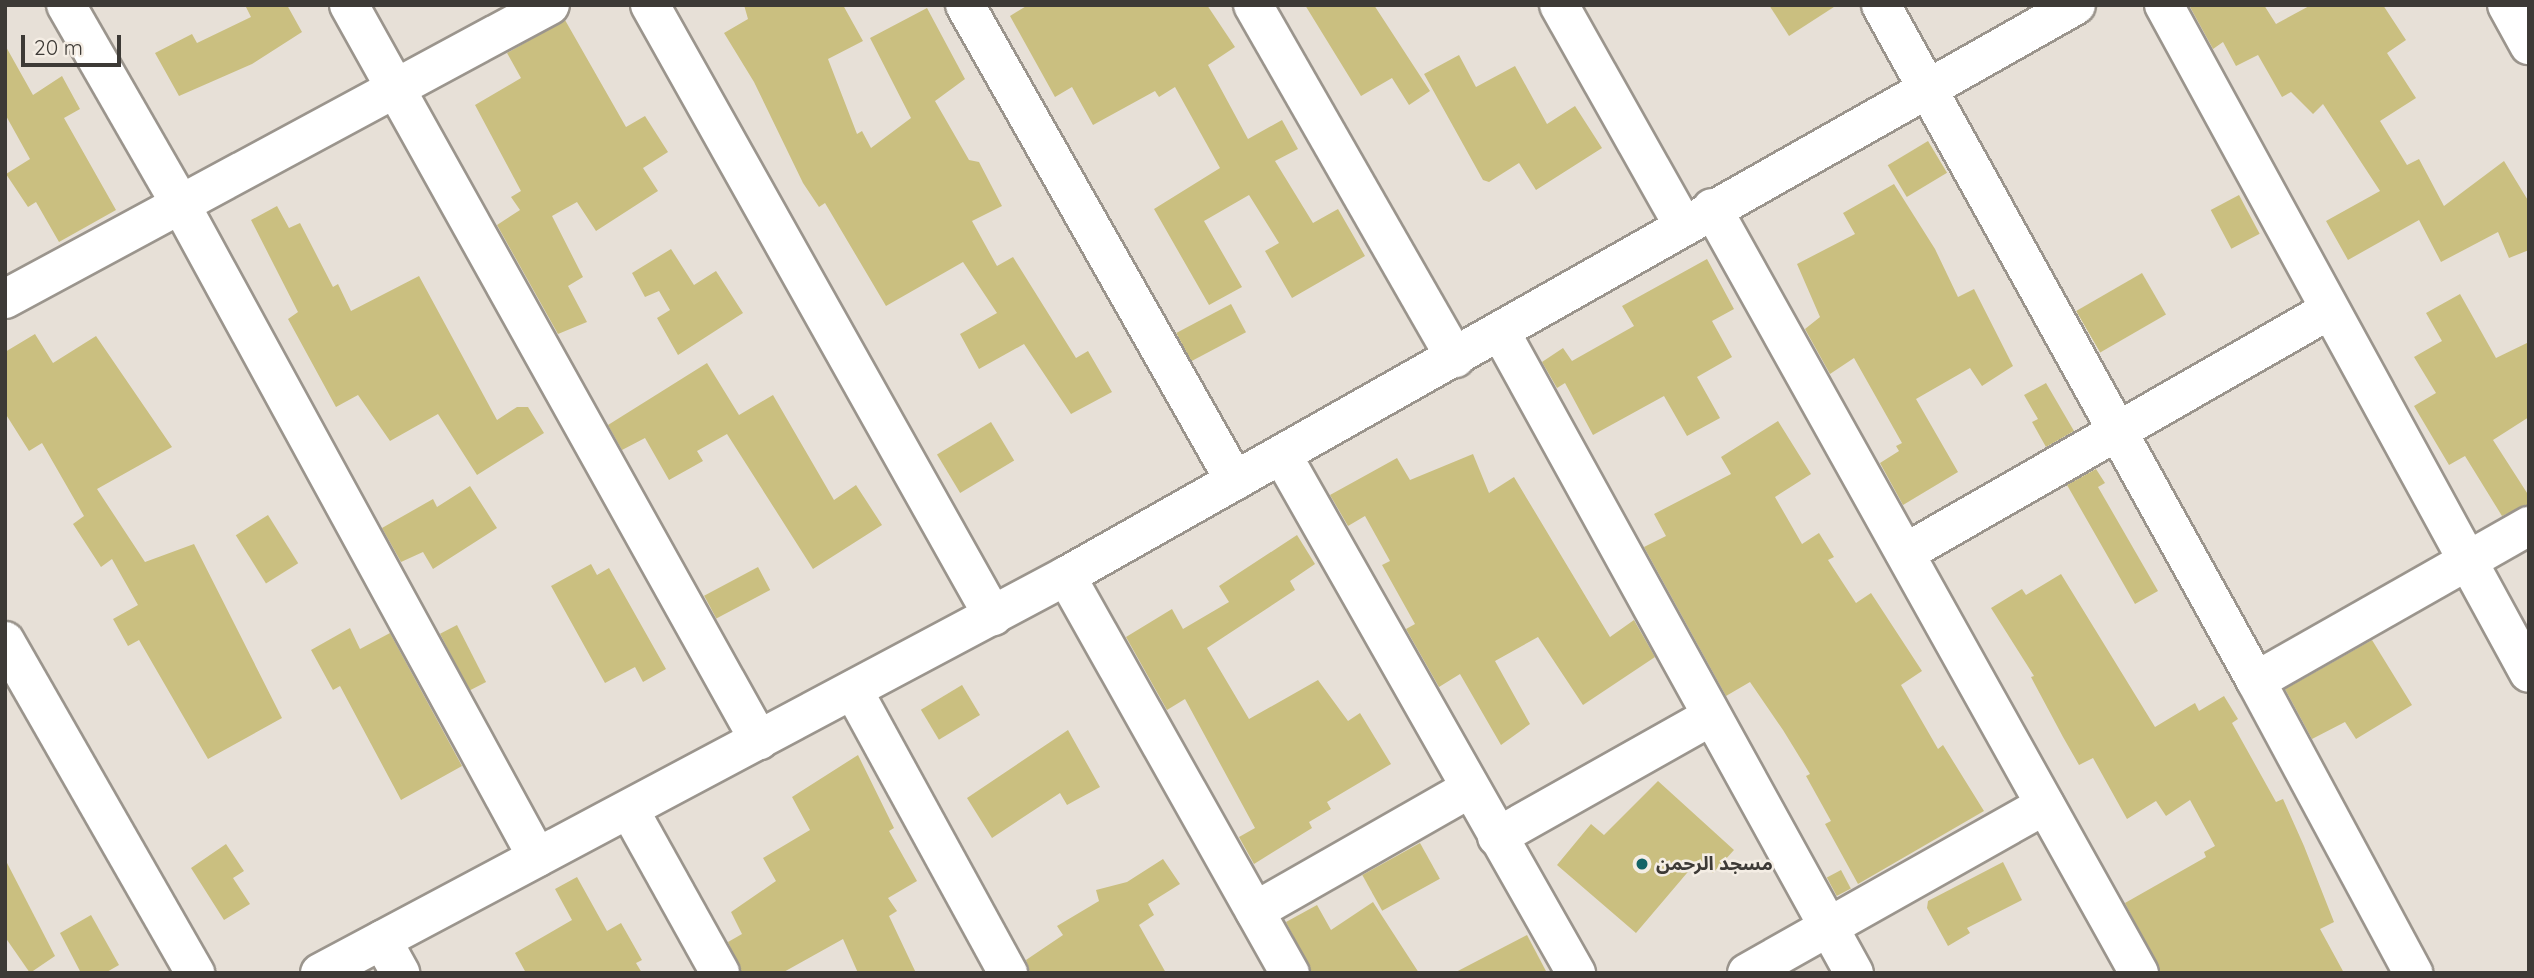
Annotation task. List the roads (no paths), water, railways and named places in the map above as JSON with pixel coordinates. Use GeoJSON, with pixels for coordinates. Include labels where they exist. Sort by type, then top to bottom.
{"type":"FeatureCollection","features":[{"type":"Feature","properties":{"kind":"street"},"geometry":{"type":"LineString","coordinates":[[66,5],[182,207],[537,858]]}},
{"type":"Feature","properties":{"kind":"street"},"geometry":{"type":"LineString","coordinates":[[349,5],[759,740]]}},
{"type":"Feature","properties":{"kind":"street"},"geometry":{"type":"LineString","coordinates":[[5,299],[182,207],[550,5]]}},
{"type":"Feature","properties":{"kind":"street"},"geometry":{"type":"LineString","coordinates":[[650,5],[993,616]]}},
{"type":"Feature","properties":{"kind":"street"},"geometry":{"type":"LineString","coordinates":[[965,5],[1235,481]]}},
{"type":"Feature","properties":{"kind":"street"},"geometry":{"type":"LineString","coordinates":[[1253,5],[1455,358]]}},
{"type":"Feature","properties":{"kind":"street"},"geometry":{"type":"LineString","coordinates":[[1559,5],[1698,216],[1905,553],[2139,973]]}},
{"type":"Feature","properties":{"kind":"street"},"geometry":{"type":"LineString","coordinates":[[1881,5],[1929,88],[2115,432],[2256,681],[2413,973]]}},
{"type":"Feature","properties":{"kind":"street"},"geometry":{"type":"LineString","coordinates":[[320,973],[391,957],[537,858],[630,811],[1066,576],[1455,358],[1698,216],[2076,5]]}},
{"type":"Feature","properties":{"kind":"street"},"geometry":{"type":"LineString","coordinates":[[2164,5],[2465,562],[2529,673]]}},
{"type":"Feature","properties":{"kind":"street"},"geometry":{"type":"LineString","coordinates":[[2507,5],[2529,45]]}},
{"type":"Feature","properties":{"kind":"street"},"geometry":{"type":"LineString","coordinates":[[1905,553],[2328,311]]}},
{"type":"Feature","properties":{"kind":"street"},"geometry":{"type":"LineString","coordinates":[[1500,331],[1710,717],[1854,973]]}},
{"type":"Feature","properties":{"kind":"street"},"geometry":{"type":"LineString","coordinates":[[1282,455],[1469,789],[1576,973]]}},
{"type":"Feature","properties":{"kind":"street"},"geometry":{"type":"LineString","coordinates":[[2256,681],[2529,526]]}},
{"type":"Feature","properties":{"kind":"street"},"geometry":{"type":"LineString","coordinates":[[1066,576],[1290,973]]}},
{"type":"Feature","properties":{"kind":"street"},"geometry":{"type":"LineString","coordinates":[[5,641],[195,973]]}},
{"type":"Feature","properties":{"kind":"street"},"geometry":{"type":"LineString","coordinates":[[853,690],[1007,973]]}},
{"type":"Feature","properties":{"kind":"street"},"geometry":{"type":"LineString","coordinates":[[1497,837],[1710,717]]}},
{"type":"Feature","properties":{"kind":"street"},"geometry":{"type":"LineString","coordinates":[[1255,911],[1469,789]]}},
{"type":"Feature","properties":{"kind":"street"},"geometry":{"type":"LineString","coordinates":[[1747,973],[2045,805]]}},
{"type":"Feature","properties":{"kind":"street"},"geometry":{"type":"LineString","coordinates":[[630,811],[720,973]]}},
{"type":"Feature","properties":{"kind":"place","name":"مسجد الرحمن"},"geometry":{"type":"Point","coordinates":[1642,864]}}]}
